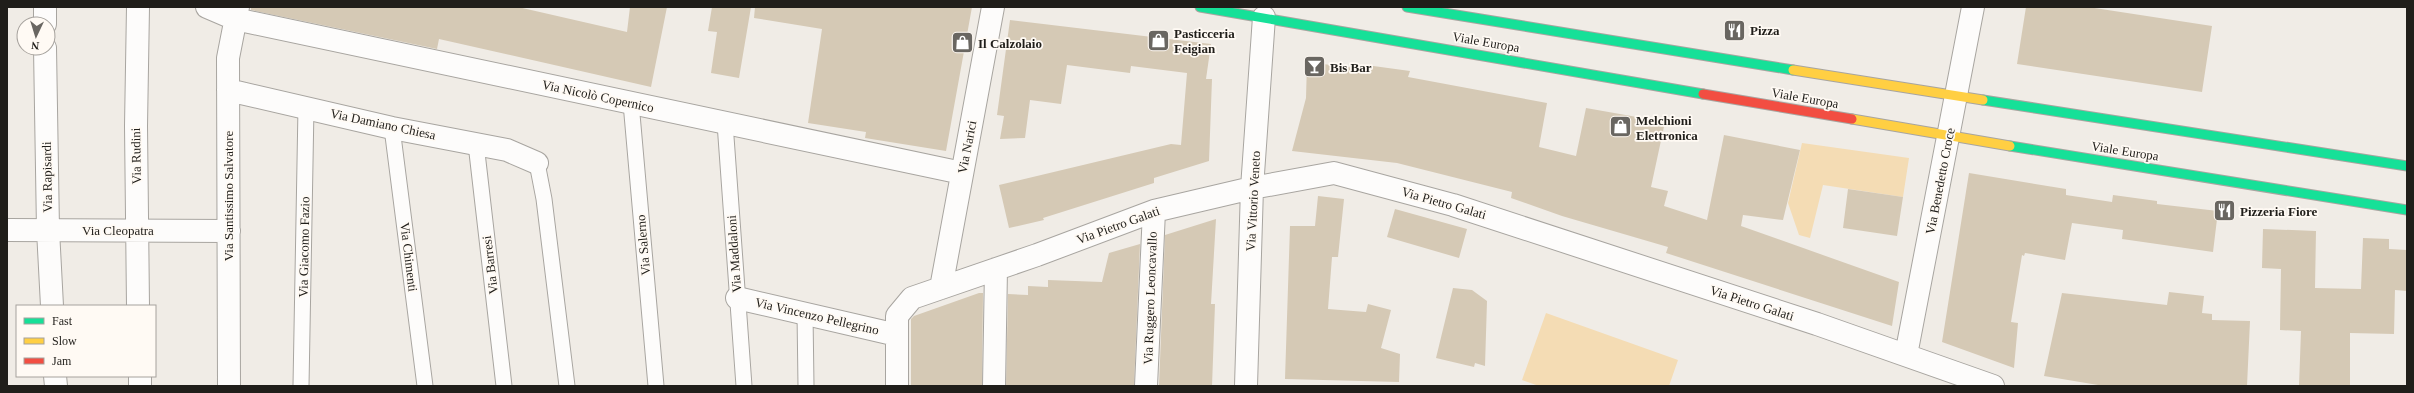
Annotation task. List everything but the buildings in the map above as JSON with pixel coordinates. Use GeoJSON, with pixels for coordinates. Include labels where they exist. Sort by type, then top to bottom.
{"type":"FeatureCollection","features":[{"type":"Feature","properties":{"kind":"street","name":"Via Rudini"},"geometry":{"type":"LineString","coordinates":[[138,7],[138,305]]}},
{"type":"Feature","properties":{"kind":"street","name":"Via Nicolò Copernico"},"geometry":{"type":"LineString","coordinates":[[208,7],[630,103],[962,173]]}},
{"type":"Feature","properties":{"kind":"street","name":"Via Narici"},"geometry":{"type":"LineString","coordinates":[[941,288],[993,7]]}},
{"type":"Feature","properties":{"kind":"street","name":"Viale Europa"},"geometry":{"type":"LineString","coordinates":[[1200,7],[1948,136],[2407,210]]}},
{"type":"Feature","properties":{"kind":"street","name":"Viale Europa"},"geometry":{"type":"LineString","coordinates":[[1407,7],[1956,96],[2407,166]]}},
{"type":"Feature","properties":{"kind":"street","name":"Via Benedetto Croce"},"geometry":{"type":"LineString","coordinates":[[1906,355],[1973,7]]}},
{"type":"Feature","properties":{"kind":"street","name":"Via Santissimo Salvatore"},"geometry":{"type":"LineString","coordinates":[[229,386],[228,58],[236,13]]}},
{"type":"Feature","properties":{"kind":"street","name":"Via Vittorio Veneto"},"geometry":{"type":"LineString","coordinates":[[1246,386],[1252,188],[1264,17]]}},
{"type":"Feature","properties":{"kind":"street","name":"Via Rapisardi"},"geometry":{"type":"LineString","coordinates":[[45,56],[48,230],[52,305]]}},
{"type":"Feature","properties":{"kind":"street","name":"Via Damiano Chiesa"},"geometry":{"type":"LineString","coordinates":[[228,90],[392,128],[507,150],[537,163]]}},
{"type":"Feature","properties":{"kind":"street","name":"Via Pietro Galati"},"geometry":{"type":"LineString","coordinates":[[897,326],[912,298],[1154,211],[1252,188],[1334,173],[1453,205],[1906,355],[1992,386]]}},
{"type":"Feature","properties":{"kind":"street","name":"Via Ruggero Leoncavallo"},"geometry":{"type":"LineString","coordinates":[[1146,386],[1154,211]]}},
{"type":"Feature","properties":{"kind":"street","name":"Via Cleopatra"},"geometry":{"type":"LineString","coordinates":[[7,230],[228,231]]}},
{"type":"Feature","properties":{"kind":"street"},"geometry":{"type":"LineString","coordinates":[[994,386],[996,269]]}},
{"type":"Feature","properties":{"kind":"street","name":"Via Vincenzo Pellegrino"},"geometry":{"type":"LineString","coordinates":[[738,298],[805,313],[897,326]]}},
{"type":"Feature","properties":{"kind":"street"},"geometry":{"type":"LineString","coordinates":[[897,326],[897,386]]}},
{"type":"Feature","properties":{"kind":"lane","name":"Via Salerno"},"geometry":{"type":"LineString","coordinates":[[630,103],[656,386]]}},
{"type":"Feature","properties":{"kind":"lane","name":"Via Giacomo Fazio"},"geometry":{"type":"LineString","coordinates":[[301,386],[306,108]]}},
{"type":"Feature","properties":{"kind":"lane","name":"Via Maddaloni"},"geometry":{"type":"LineString","coordinates":[[725,123],[744,386]]}},
{"type":"Feature","properties":{"kind":"lane","name":"Via Chimenti"},"geometry":{"type":"LineString","coordinates":[[392,128],[426,386]]}},
{"type":"Feature","properties":{"kind":"lane","name":"Via Barresi"},"geometry":{"type":"LineString","coordinates":[[476,144],[504,386]]}},
{"type":"Feature","properties":{"kind":"lane"},"geometry":{"type":"LineString","coordinates":[[537,163],[544,199],[567,386]]}},
{"type":"Feature","properties":{"kind":"lane"},"geometry":{"type":"LineString","coordinates":[[805,313],[806,386]]}},
{"type":"Feature","properties":{"kind":"shaded area"},"geometry":{"type":"Polygon","coordinates":[[[1802,143],[1909,158],[1903,197],[1823,185],[1810,238],[1799,235],[1788,203],[1802,143]]]}},
{"type":"Feature","properties":{"kind":"shaded area"},"geometry":{"type":"Polygon","coordinates":[[[1546,313],[1678,360],[1669,386],[1539,386],[1522,380],[1546,313]]]}},
{"type":"Feature","properties":{"kind":"traffic: fast"},"geometry":{"type":"LineString","coordinates":[[1200,7],[1703,94]]}},
{"type":"Feature","properties":{"kind":"traffic: fast"},"geometry":{"type":"LineString","coordinates":[[1407,7],[1793,70]]}},
{"type":"Feature","properties":{"kind":"traffic: fast"},"geometry":{"type":"LineString","coordinates":[[1983,100],[2407,166]]}},
{"type":"Feature","properties":{"kind":"traffic: fast"},"geometry":{"type":"LineString","coordinates":[[2010,146],[2407,210]]}},
{"type":"Feature","properties":{"kind":"traffic: slow"},"geometry":{"type":"LineString","coordinates":[[1793,70],[1983,100]]}},
{"type":"Feature","properties":{"kind":"traffic: slow"},"geometry":{"type":"LineString","coordinates":[[1852,119],[2010,146]]}},
{"type":"Feature","properties":{"kind":"traffic: jam"},"geometry":{"type":"LineString","coordinates":[[1703,94],[1852,119]]}},
{"type":"Feature","properties":{"kind":"place","name":"Pizza"},"geometry":{"type":"Point","coordinates":[1735,30]}},
{"type":"Feature","properties":{"kind":"place","name":"Pasticceria Feigian"},"geometry":{"type":"Point","coordinates":[1159,40]}},
{"type":"Feature","properties":{"kind":"place","name":"Il Calzolaio"},"geometry":{"type":"Point","coordinates":[963,43]}},
{"type":"Feature","properties":{"kind":"place","name":"Bis Bar"},"geometry":{"type":"Point","coordinates":[1315,67]}},
{"type":"Feature","properties":{"kind":"place","name":"Melchioni Elettronica"},"geometry":{"type":"Point","coordinates":[1620,127]}},
{"type":"Feature","properties":{"kind":"place","name":"Pizzeria Fiore"},"geometry":{"type":"Point","coordinates":[2225,211]}}]}
